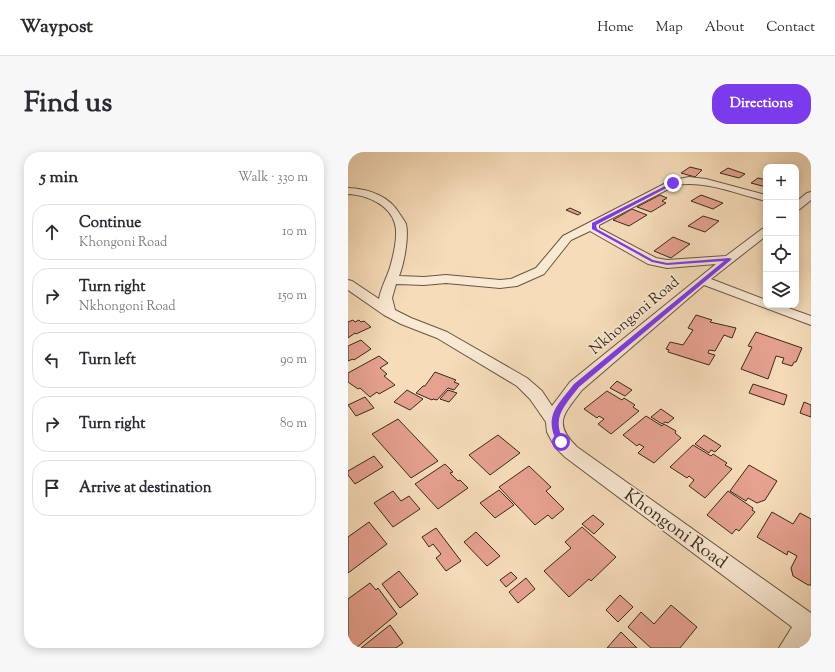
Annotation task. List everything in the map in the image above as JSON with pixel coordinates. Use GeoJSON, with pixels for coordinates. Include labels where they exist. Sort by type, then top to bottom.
{"type":"FeatureCollection","features":[{"type":"Feature","properties":{"kind":"street"},"geometry":{"type":"LineString","coordinates":[[391,280],[424,281],[446,279],[500,284],[513,283],[540,271],[567,238],[673,183],[689,180],[706,182],[763,197]]}},
{"type":"Feature","properties":{"kind":"street"},"geometry":{"type":"LineString","coordinates":[[348,191],[363,192],[382,201],[390,207],[400,223],[401,232],[396,265],[385,298],[389,312]]}},
{"type":"Feature","properties":{"kind":"street"},"geometry":{"type":"LineString","coordinates":[[799,204],[811,195]]}},
{"type":"Feature","properties":{"kind":"street"},"geometry":{"type":"LineString","coordinates":[[594,224],[594,229],[652,261],[667,264],[729,259]]}},
{"type":"Feature","properties":{"kind":"street","name":"Nkhongoni Road"},"geometry":{"type":"LineString","coordinates":[[554,421],[559,408],[576,386],[702,280],[763,233]]}},
{"type":"Feature","properties":{"kind":"street"},"geometry":{"type":"LineString","coordinates":[[702,280],[763,304]]}},
{"type":"Feature","properties":{"kind":"street","name":"Khongoni Road"},"geometry":{"type":"LineString","coordinates":[[348,284],[389,312],[406,321],[442,335],[522,382],[536,395],[554,421],[555,432],[561,442],[572,452],[809,626]]}},
{"type":"Feature","properties":{"kind":"street"},"geometry":{"type":"LineString","coordinates":[[775,308],[811,320]]}},
{"type":"Feature","properties":{"kind":"street"},"geometry":{"type":"LineString","coordinates":[[791,648],[809,626]]}},
{"type":"Feature","properties":{"kind":"building"},"geometry":{"type":"Polygon","coordinates":[[[690,167],[702,170],[695,177],[681,173],[690,167]]]}},
{"type":"Feature","properties":{"kind":"building"},"geometry":{"type":"Polygon","coordinates":[[[728,168],[745,174],[739,178],[720,173],[728,168]]]}},
{"type":"Feature","properties":{"kind":"building"},"geometry":{"type":"Polygon","coordinates":[[[758,178],[763,179],[763,186],[751,183],[758,178]]]}},
{"type":"Feature","properties":{"kind":"building"},"geometry":{"type":"Polygon","coordinates":[[[660,195],[667,198],[662,201],[666,203],[651,212],[637,207],[660,195]]]}},
{"type":"Feature","properties":{"kind":"building"},"geometry":{"type":"Polygon","coordinates":[[[701,195],[723,203],[713,209],[691,201],[701,195]]]}},
{"type":"Feature","properties":{"kind":"building"},"geometry":{"type":"Polygon","coordinates":[[[570,208],[581,213],[578,215],[566,210],[570,208]]]}},
{"type":"Feature","properties":{"kind":"building"},"geometry":{"type":"Polygon","coordinates":[[[632,209],[647,215],[629,226],[613,220],[632,209]]]}},
{"type":"Feature","properties":{"kind":"building"},"geometry":{"type":"Polygon","coordinates":[[[703,216],[719,221],[705,232],[688,226],[703,216]]]}},
{"type":"Feature","properties":{"kind":"building"},"geometry":{"type":"Polygon","coordinates":[[[673,237],[690,244],[671,258],[654,251],[673,237]]]}},
{"type":"Feature","properties":{"kind":"building"},"geometry":{"type":"Polygon","coordinates":[[[696,315],[712,320],[710,322],[736,328],[732,338],[724,335],[715,351],[709,350],[708,353],[715,355],[709,365],[668,352],[669,350],[666,349],[670,342],[683,345],[693,330],[688,328],[696,315]]]}},
{"type":"Feature","properties":{"kind":"building"},"geometry":{"type":"Polygon","coordinates":[[[353,320],[355,322],[359,320],[361,322],[364,321],[371,327],[356,334],[355,333],[348,338],[348,322],[353,320]]]}},
{"type":"Feature","properties":{"kind":"building"},"geometry":{"type":"Polygon","coordinates":[[[756,332],[802,348],[796,362],[794,362],[792,366],[782,363],[784,358],[776,356],[768,379],[741,369],[752,347],[748,346],[756,332]]]}},
{"type":"Feature","properties":{"kind":"building"},"geometry":{"type":"Polygon","coordinates":[[[361,340],[371,349],[354,360],[348,361],[348,346],[361,340]]]}},
{"type":"Feature","properties":{"kind":"building"},"geometry":{"type":"Polygon","coordinates":[[[379,356],[388,363],[380,368],[387,374],[384,376],[395,385],[379,394],[377,392],[370,397],[360,388],[358,389],[348,382],[348,373],[379,356]]]}},
{"type":"Feature","properties":{"kind":"building"},"geometry":{"type":"Polygon","coordinates":[[[435,372],[456,380],[454,382],[459,384],[454,390],[448,388],[437,400],[432,400],[416,393],[423,386],[425,386],[435,372]]]}},
{"type":"Feature","properties":{"kind":"building"},"geometry":{"type":"Polygon","coordinates":[[[617,381],[632,390],[625,396],[610,388],[617,381]]]}},
{"type":"Feature","properties":{"kind":"building"},"geometry":{"type":"Polygon","coordinates":[[[753,384],[787,395],[784,405],[749,393],[753,384]]]}},
{"type":"Feature","properties":{"kind":"building"},"geometry":{"type":"Polygon","coordinates":[[[407,390],[423,399],[410,410],[394,402],[407,390]]]}},
{"type":"Feature","properties":{"kind":"building"},"geometry":{"type":"Polygon","coordinates":[[[448,390],[457,393],[449,402],[440,399],[448,390]]]}},
{"type":"Feature","properties":{"kind":"building"},"geometry":{"type":"Polygon","coordinates":[[[607,391],[622,400],[624,398],[635,405],[633,407],[639,411],[611,434],[598,424],[604,419],[599,416],[597,418],[584,409],[607,391]]]}},
{"type":"Feature","properties":{"kind":"building"},"geometry":{"type":"Polygon","coordinates":[[[365,397],[374,408],[356,416],[348,405],[365,397]]]}},
{"type":"Feature","properties":{"kind":"building"},"geometry":{"type":"Polygon","coordinates":[[[804,402],[811,405],[811,417],[800,413],[804,402]]]}},
{"type":"Feature","properties":{"kind":"building"},"geometry":{"type":"Polygon","coordinates":[[[661,409],[674,418],[668,423],[665,422],[662,424],[651,417],[661,409]]]}},
{"type":"Feature","properties":{"kind":"building"},"geometry":{"type":"Polygon","coordinates":[[[646,416],[662,426],[664,424],[676,431],[675,433],[681,438],[654,463],[638,453],[644,447],[639,444],[637,446],[623,435],[646,416]]]}},
{"type":"Feature","properties":{"kind":"building"},"geometry":{"type":"Polygon","coordinates":[[[398,419],[438,461],[411,478],[372,434],[398,419]]]}},
{"type":"Feature","properties":{"kind":"building"},"geometry":{"type":"Polygon","coordinates":[[[498,435],[520,453],[490,475],[469,455],[498,435]]]}},
{"type":"Feature","properties":{"kind":"building"},"geometry":{"type":"Polygon","coordinates":[[[704,435],[721,446],[715,452],[711,450],[709,453],[695,444],[704,435]]]}},
{"type":"Feature","properties":{"kind":"building"},"geometry":{"type":"Polygon","coordinates":[[[693,445],[711,456],[713,454],[727,463],[725,465],[732,469],[705,498],[689,486],[694,480],[689,476],[687,478],[670,467],[693,445]]]}},
{"type":"Feature","properties":{"kind":"building"},"geometry":{"type":"Polygon","coordinates":[[[374,456],[383,467],[355,484],[348,475],[348,471],[374,456]]]}},
{"type":"Feature","properties":{"kind":"building"},"geometry":{"type":"Polygon","coordinates":[[[445,464],[453,472],[450,473],[468,488],[438,509],[415,484],[445,464]]]}},
{"type":"Feature","properties":{"kind":"building"},"geometry":{"type":"Polygon","coordinates":[[[749,465],[777,481],[765,500],[757,503],[748,498],[746,501],[730,491],[749,465]]]}},
{"type":"Feature","properties":{"kind":"building"},"geometry":{"type":"Polygon","coordinates":[[[529,466],[551,487],[546,491],[564,509],[552,519],[548,515],[535,525],[499,487],[529,466]]]}},
{"type":"Feature","properties":{"kind":"building"},"geometry":{"type":"Polygon","coordinates":[[[499,490],[514,505],[495,518],[480,503],[499,490]]]}},
{"type":"Feature","properties":{"kind":"building"},"geometry":{"type":"Polygon","coordinates":[[[393,491],[401,501],[409,496],[420,509],[393,527],[374,503],[393,491]]]}},
{"type":"Feature","properties":{"kind":"building"},"geometry":{"type":"Polygon","coordinates":[[[728,491],[753,508],[752,510],[755,512],[739,531],[736,529],[732,534],[707,515],[728,491]]]}},
{"type":"Feature","properties":{"kind":"building"},"geometry":{"type":"Polygon","coordinates":[[[772,512],[793,524],[800,513],[811,519],[811,585],[808,585],[793,576],[791,568],[797,556],[788,551],[787,555],[757,537],[772,512]]]}},
{"type":"Feature","properties":{"kind":"building"},"geometry":{"type":"Polygon","coordinates":[[[593,515],[604,524],[594,534],[582,524],[593,515]]]}},
{"type":"Feature","properties":{"kind":"building"},"geometry":{"type":"Polygon","coordinates":[[[369,522],[387,544],[348,573],[348,537],[369,522]]]}},
{"type":"Feature","properties":{"kind":"building"},"geometry":{"type":"Polygon","coordinates":[[[582,527],[616,557],[591,581],[589,579],[569,597],[544,571],[571,548],[565,542],[582,527]]]}},
{"type":"Feature","properties":{"kind":"building"},"geometry":{"type":"Polygon","coordinates":[[[436,528],[461,561],[446,571],[436,558],[441,554],[433,544],[429,547],[422,537],[436,528]]]}},
{"type":"Feature","properties":{"kind":"building"},"geometry":{"type":"Polygon","coordinates":[[[476,532],[500,556],[487,566],[464,542],[476,532]]]}},
{"type":"Feature","properties":{"kind":"building"},"geometry":{"type":"Polygon","coordinates":[[[399,571],[418,594],[400,608],[382,584],[399,571]]]}},
{"type":"Feature","properties":{"kind":"building"},"geometry":{"type":"Polygon","coordinates":[[[511,572],[517,578],[506,587],[500,580],[511,572]]]}},
{"type":"Feature","properties":{"kind":"building"},"geometry":{"type":"Polygon","coordinates":[[[526,578],[535,589],[518,603],[509,592],[526,578]]]}},
{"type":"Feature","properties":{"kind":"building"},"geometry":{"type":"Polygon","coordinates":[[[370,583],[376,590],[378,588],[397,614],[356,648],[348,648],[348,599],[370,583]]]}},
{"type":"Feature","properties":{"kind":"building"},"geometry":{"type":"Polygon","coordinates":[[[620,595],[633,607],[618,622],[606,610],[620,595]]]}},
{"type":"Feature","properties":{"kind":"building"},"geometry":{"type":"Polygon","coordinates":[[[671,605],[697,627],[680,648],[651,648],[628,627],[641,612],[654,624],[671,605]]]}},
{"type":"Feature","properties":{"kind":"building"},"geometry":{"type":"Polygon","coordinates":[[[390,625],[403,643],[396,648],[361,648],[390,625]]]}},
{"type":"Feature","properties":{"kind":"building"},"geometry":{"type":"Polygon","coordinates":[[[621,632],[637,648],[607,648],[621,632]]]}},
{"type":"Feature","properties":{"kind":"route"},"geometry":{"type":"LineString","coordinates":[[561,442],[555,432],[554,421],[559,408],[576,386],[729,259],[667,264],[652,261],[594,229],[594,224],[673,183]]}}]}
